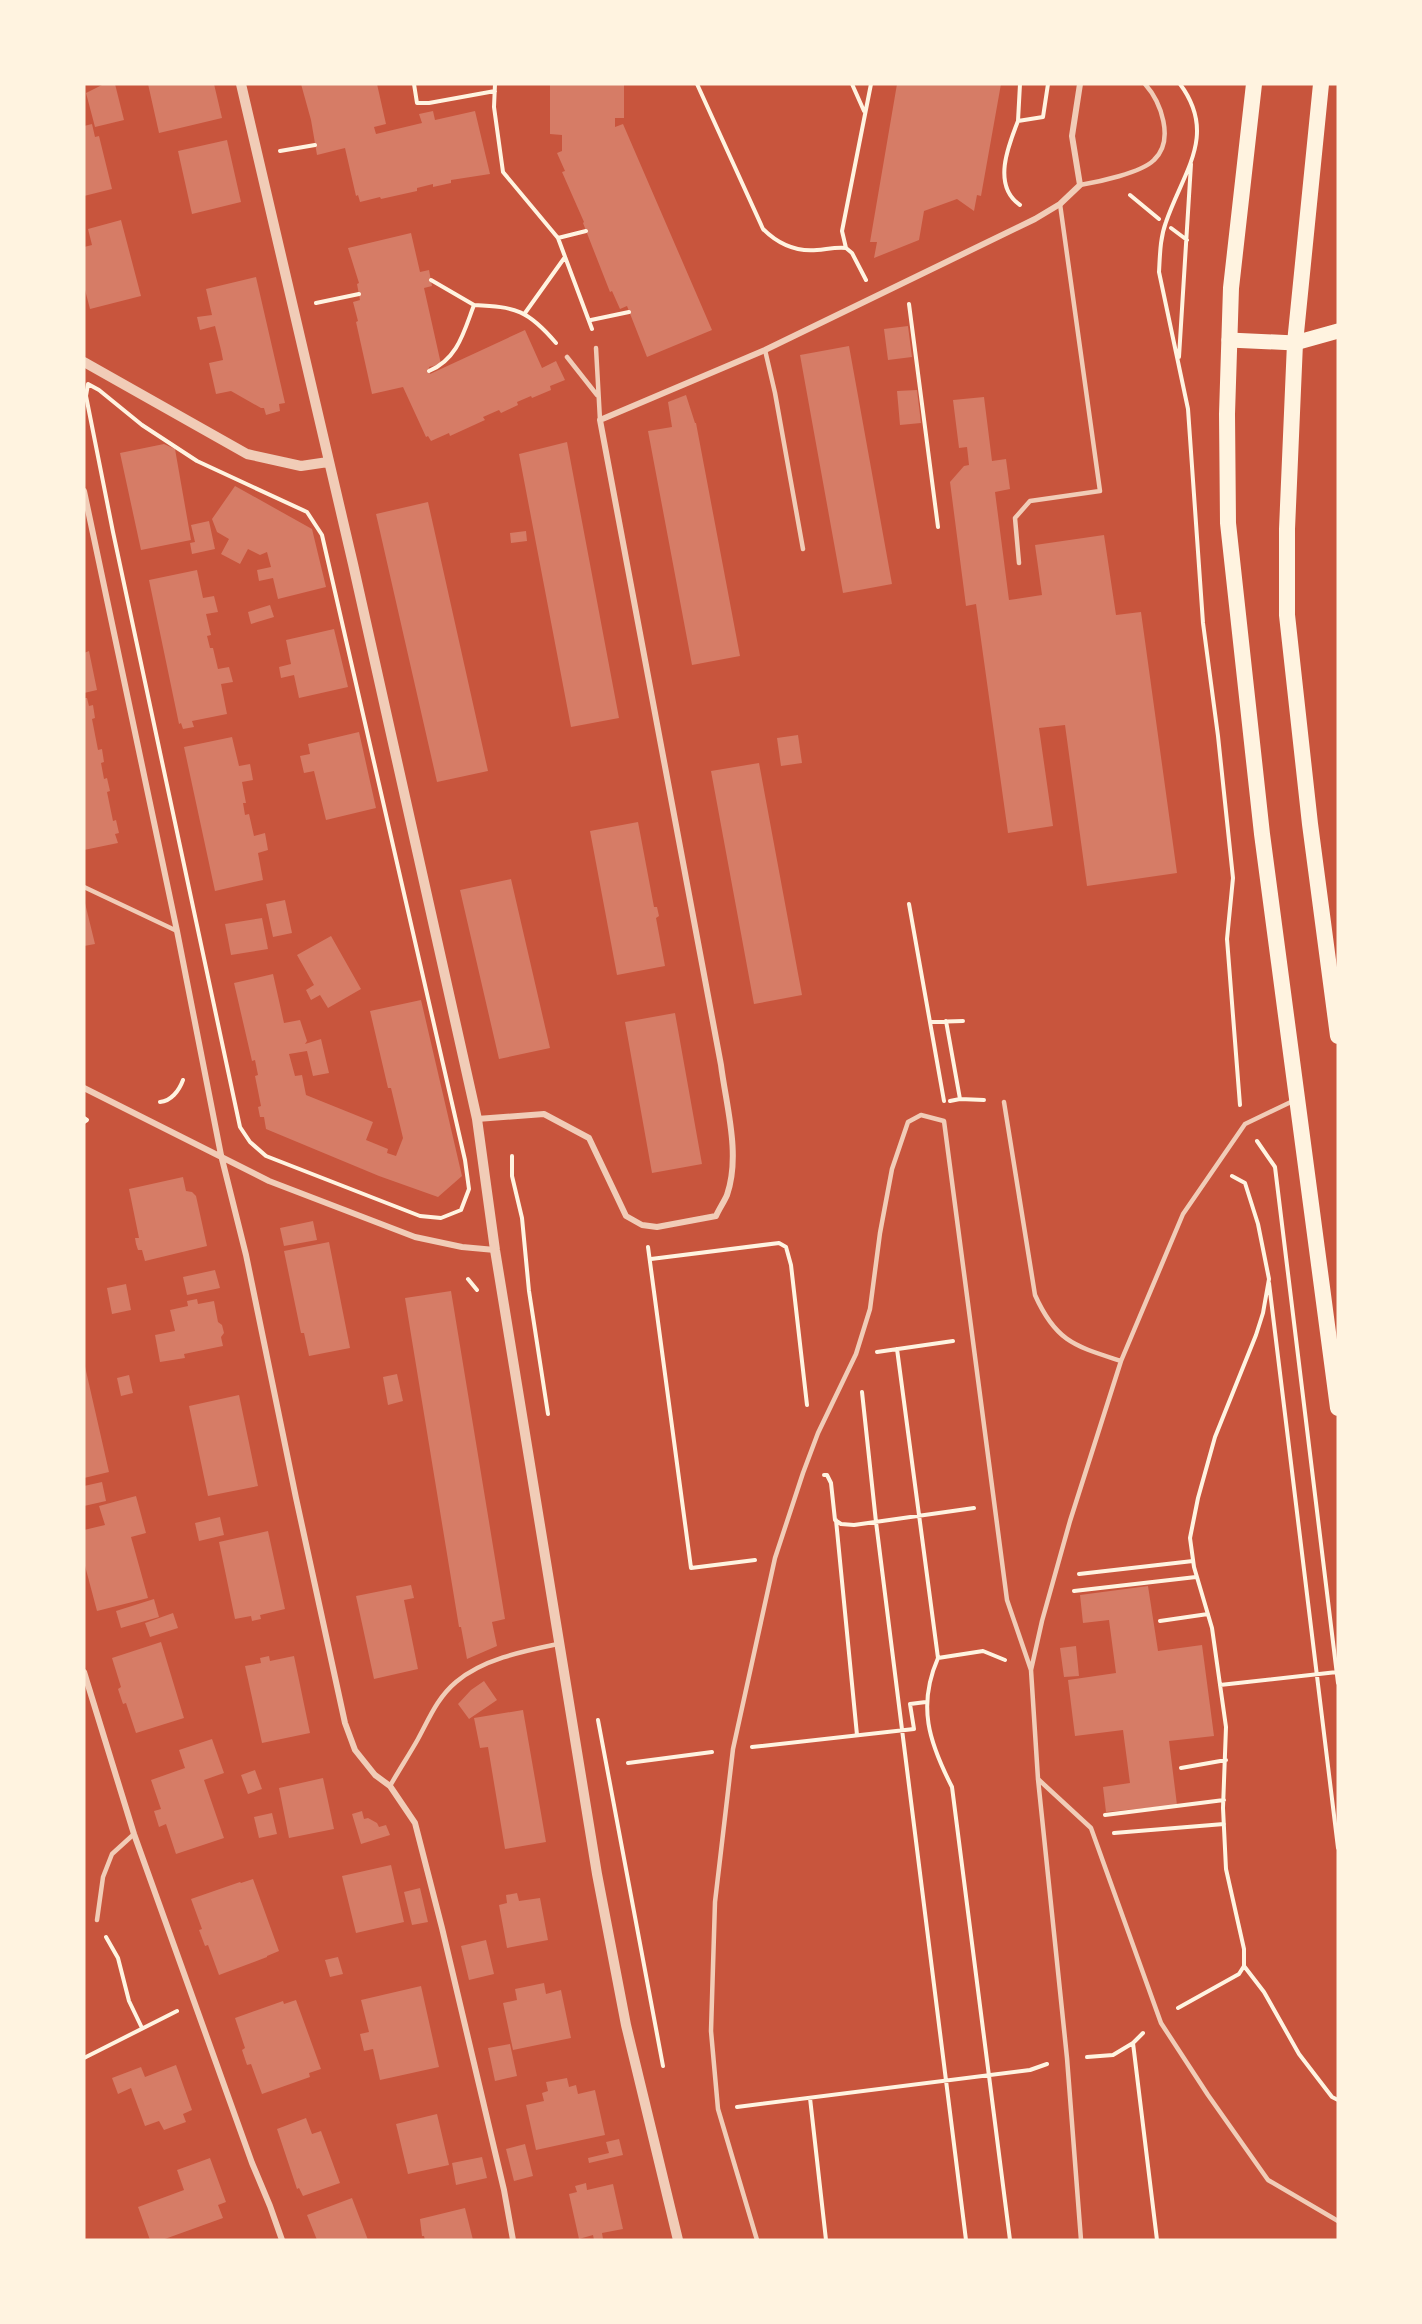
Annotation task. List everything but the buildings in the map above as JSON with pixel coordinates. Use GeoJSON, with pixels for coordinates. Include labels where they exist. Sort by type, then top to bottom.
{"type":"FeatureCollection","features":[{"type":"Feature","properties":{"kind":"highway"},"geometry":{"type":"LineString","coordinates":[[1254,84],[1231,288],[1227,414],[1228,524],[1257,790],[1338,1408]]}},
{"type":"Feature","properties":{"kind":"highway"},"geometry":{"type":"LineString","coordinates":[[1321,84],[1295,343],[1287,518],[1287,615],[1310,824],[1338,1036]]}},
{"type":"Feature","properties":{"kind":"main road"},"geometry":{"type":"LineString","coordinates":[[1229,340],[1295,343],[1338,331]]}},
{"type":"Feature","properties":{"kind":"street"},"geometry":{"type":"LineString","coordinates":[[241,84],[353,564],[477,1119],[495,1250],[597,1874],[626,2025],[678,2240]]}},
{"type":"Feature","properties":{"kind":"street"},"geometry":{"type":"LineString","coordinates":[[477,1119],[544,1114],[589,1138],[626,1216],[642,1226],[657,1227],[716,1215],[727,1194],[732,1167],[731,1139],[718,1053],[600,420],[765,350],[1035,219],[1059,204],[1080,185],[1072,136],[1080,84]]}},
{"type":"Feature","properties":{"kind":"street"},"geometry":{"type":"LineString","coordinates":[[84,362],[247,454],[302,466],[328,462]]}},
{"type":"Feature","properties":{"kind":"street"},"geometry":{"type":"LineString","coordinates":[[84,491],[177,931],[221,1155],[246,1255],[345,1723],[355,1750],[375,1775],[390,1786],[415,1823],[504,2190],[513,2240]]}},
{"type":"Feature","properties":{"kind":"street"},"geometry":{"type":"LineString","coordinates":[[84,1088],[269,1181],[415,1237],[462,1247],[495,1250]]}},
{"type":"Feature","properties":{"kind":"street"},"geometry":{"type":"LineString","coordinates":[[84,1672],[134,1834],[252,2163],[282,2240]]}},
{"type":"Feature","properties":{"kind":"lane"},"geometry":{"type":"LineString","coordinates":[[1080,185],[1117,178],[1154,160],[1164,142],[1164,118],[1151,91],[1145,84]]}},
{"type":"Feature","properties":{"kind":"lane"},"geometry":{"type":"LineString","coordinates":[[1019,563],[1015,518],[1030,501],[1100,491],[1059,204]]}},
{"type":"Feature","properties":{"kind":"lane"},"geometry":{"type":"LineString","coordinates":[[596,348],[600,420]]}},
{"type":"Feature","properties":{"kind":"lane"},"geometry":{"type":"LineString","coordinates":[[765,350],[803,549]]}},
{"type":"Feature","properties":{"kind":"lane"},"geometry":{"type":"LineString","coordinates":[[567,357],[598,396]]}},
{"type":"Feature","properties":{"kind":"lane"},"geometry":{"type":"LineString","coordinates":[[84,887],[177,931]]}},
{"type":"Feature","properties":{"kind":"lane"},"geometry":{"type":"LineString","coordinates":[[1031,1670],[1070,1521],[1121,1361],[1183,1214],[1245,1124],[1298,1098]]}},
{"type":"Feature","properties":{"kind":"lane"},"geometry":{"type":"LineString","coordinates":[[1004,1102],[1035,1295],[1045,1317],[1062,1338],[1086,1350],[1121,1361]]}},
{"type":"Feature","properties":{"kind":"lane"},"geometry":{"type":"LineString","coordinates":[[757,2240],[718,2109],[711,2031],[714,1902],[733,1749],[775,1558],[818,1433],[856,1354],[870,1310],[891,1168],[908,1122],[921,1115],[944,1121],[1007,1600],[1031,1670],[1038,1779],[1067,2058],[1081,2240]]}},
{"type":"Feature","properties":{"kind":"lane"},"geometry":{"type":"LineString","coordinates":[[390,1786],[427,1719],[438,1702],[456,1682],[471,1672],[507,1656],[558,1644]]}},
{"type":"Feature","properties":{"kind":"lane"},"geometry":{"type":"LineString","coordinates":[[1038,1779],[1091,1828],[1160,2018],[1208,2095],[1268,2180],[1338,2221]]}},
{"type":"Feature","properties":{"kind":"lane"},"geometry":{"type":"LineString","coordinates":[[98,1920],[103,1877],[112,1854],[134,1834]]}},
{"type":"Feature","properties":{"kind":"path"},"geometry":{"type":"LineString","coordinates":[[414,84],[417,103],[429,103],[495,91]]}},
{"type":"Feature","properties":{"kind":"path"},"geometry":{"type":"LineString","coordinates":[[495,84],[494,107],[503,172],[558,238],[591,320],[629,312]]}},
{"type":"Feature","properties":{"kind":"path"},"geometry":{"type":"LineString","coordinates":[[698,84],[763,229],[783,245],[804,250],[833,246],[846,248],[852,253],[876,297]]}},
{"type":"Feature","properties":{"kind":"path"},"geometry":{"type":"LineString","coordinates":[[852,84],[864,113]]}},
{"type":"Feature","properties":{"kind":"path"},"geometry":{"type":"LineString","coordinates":[[846,248],[842,231],[871,84]]}},
{"type":"Feature","properties":{"kind":"path"},"geometry":{"type":"LineString","coordinates":[[1020,84],[1018,121],[1008,145],[1004,181],[1010,198],[1028,211]]}},
{"type":"Feature","properties":{"kind":"path"},"geometry":{"type":"LineString","coordinates":[[1018,121],[1043,117],[1048,84]]}},
{"type":"Feature","properties":{"kind":"path"},"geometry":{"type":"LineString","coordinates":[[1180,84],[1198,121],[1197,140],[1165,224],[1160,249],[1159,272],[1188,409],[1203,623],[1233,878],[1227,939],[1238,1098],[1245,1124],[1275,1167],[1338,1683]]}},
{"type":"Feature","properties":{"kind":"path"},"geometry":{"type":"LineString","coordinates":[[276,151],[315,145]]}},
{"type":"Feature","properties":{"kind":"path"},"geometry":{"type":"LineString","coordinates":[[1178,362],[1191,160]]}},
{"type":"Feature","properties":{"kind":"path"},"geometry":{"type":"LineString","coordinates":[[1127,193],[1159,219]]}},
{"type":"Feature","properties":{"kind":"path"},"geometry":{"type":"LineString","coordinates":[[1171,228],[1187,241]]}},
{"type":"Feature","properties":{"kind":"path"},"geometry":{"type":"LineString","coordinates":[[558,238],[586,231]]}},
{"type":"Feature","properties":{"kind":"path"},"geometry":{"type":"LineString","coordinates":[[525,313],[565,256]]}},
{"type":"Feature","properties":{"kind":"path"},"geometry":{"type":"LineString","coordinates":[[431,280],[474,304],[503,306],[525,313],[539,323],[567,357]]}},
{"type":"Feature","properties":{"kind":"path"},"geometry":{"type":"LineString","coordinates":[[906,282],[938,527]]}},
{"type":"Feature","properties":{"kind":"path"},"geometry":{"type":"LineString","coordinates":[[315,303],[359,294]]}},
{"type":"Feature","properties":{"kind":"path"},"geometry":{"type":"LineString","coordinates":[[429,371],[442,366],[460,343],[474,304]]}},
{"type":"Feature","properties":{"kind":"path"},"geometry":{"type":"LineString","coordinates":[[88,384],[99,390],[142,425],[196,461],[307,512],[322,535],[465,1160],[469,1188],[461,1210],[441,1218],[420,1216],[266,1156],[250,1142],[240,1127],[112,532],[86,396],[88,384]]}},
{"type":"Feature","properties":{"kind":"path"},"geometry":{"type":"LineString","coordinates":[[909,904],[944,1095],[944,1121]]}},
{"type":"Feature","properties":{"kind":"path"},"geometry":{"type":"LineString","coordinates":[[946,1021],[960,1099]]}},
{"type":"Feature","properties":{"kind":"path"},"geometry":{"type":"LineString","coordinates":[[930,1022],[963,1021]]}},
{"type":"Feature","properties":{"kind":"path"},"geometry":{"type":"LineString","coordinates":[[153,1102],[167,1101],[181,1088],[187,1072]]}},
{"type":"Feature","properties":{"kind":"path"},"geometry":{"type":"LineString","coordinates":[[512,1156],[512,1176],[522,1218],[529,1291],[549,1418]]}},
{"type":"Feature","properties":{"kind":"path"},"geometry":{"type":"LineString","coordinates":[[1229,1174],[1245,1183],[1258,1224],[1269,1279],[1338,1848]]}},
{"type":"Feature","properties":{"kind":"path"},"geometry":{"type":"LineString","coordinates":[[642,1226],[651,1259],[691,1568],[775,1558]]}},
{"type":"Feature","properties":{"kind":"path"},"geometry":{"type":"LineString","coordinates":[[651,1259],[779,1243],[786,1247],[791,1265],[807,1406],[818,1433]]}},
{"type":"Feature","properties":{"kind":"path"},"geometry":{"type":"LineString","coordinates":[[718,2109],[1030,2070],[1067,2058],[1113,2055],[1133,2043],[1160,2018],[1239,1974],[1244,1966],[1244,1949],[1226,1869],[1224,1800],[1226,1727],[1212,1628],[1196,1576],[1190,1538],[1198,1498],[1215,1437],[1256,1335],[1263,1313],[1269,1279]]}},
{"type":"Feature","properties":{"kind":"path"},"geometry":{"type":"LineString","coordinates":[[872,1352],[935,1343]]}},
{"type":"Feature","properties":{"kind":"path"},"geometry":{"type":"LineString","coordinates":[[897,1349],[938,1658],[930,1677],[926,1702],[936,1754],[952,1787],[1010,2240]]}},
{"type":"Feature","properties":{"kind":"path"},"geometry":{"type":"LineString","coordinates":[[844,1377],[862,1388],[876,1522],[948,2080],[966,2240]]}},
{"type":"Feature","properties":{"kind":"path"},"geometry":{"type":"LineString","coordinates":[[803,1473],[827,1475],[831,1483],[857,1735]]}},
{"type":"Feature","properties":{"kind":"path"},"geometry":{"type":"LineString","coordinates":[[836,1520],[841,1524],[876,1522],[973,1508]]}},
{"type":"Feature","properties":{"kind":"path"},"geometry":{"type":"LineString","coordinates":[[1079,1574],[1193,1561]]}},
{"type":"Feature","properties":{"kind":"path"},"geometry":{"type":"LineString","coordinates":[[1074,1591],[1196,1576]]}},
{"type":"Feature","properties":{"kind":"path"},"geometry":{"type":"LineString","coordinates":[[1160,1620],[1208,1614]]}},
{"type":"Feature","properties":{"kind":"path"},"geometry":{"type":"LineString","coordinates":[[938,1658],[982,1651]]}},
{"type":"Feature","properties":{"kind":"path"},"geometry":{"type":"LineString","coordinates":[[1220,1684],[1337,1672]]}},
{"type":"Feature","properties":{"kind":"path"},"geometry":{"type":"LineString","coordinates":[[751,1747],[914,1729],[910,1704],[926,1702]]}},
{"type":"Feature","properties":{"kind":"path"},"geometry":{"type":"LineString","coordinates":[[597,1710],[663,2068]]}},
{"type":"Feature","properties":{"kind":"path"},"geometry":{"type":"LineString","coordinates":[[628,1762],[712,1752]]}},
{"type":"Feature","properties":{"kind":"path"},"geometry":{"type":"LineString","coordinates":[[1181,1768],[1226,1760]]}},
{"type":"Feature","properties":{"kind":"path"},"geometry":{"type":"LineString","coordinates":[[1080,1818],[1224,1800]]}},
{"type":"Feature","properties":{"kind":"path"},"geometry":{"type":"LineString","coordinates":[[1094,1834],[1224,1824]]}},
{"type":"Feature","properties":{"kind":"path"},"geometry":{"type":"LineString","coordinates":[[98,1920],[118,1958],[129,2001],[142,2028]]}},
{"type":"Feature","properties":{"kind":"path"},"geometry":{"type":"LineString","coordinates":[[1244,1966],[1264,1992],[1299,2054],[1332,2097],[1338,2100]]}},
{"type":"Feature","properties":{"kind":"path"},"geometry":{"type":"LineString","coordinates":[[84,2058],[194,2001]]}},
{"type":"Feature","properties":{"kind":"path"},"geometry":{"type":"LineString","coordinates":[[1133,2043],[1157,2240]]}},
{"type":"Feature","properties":{"kind":"path"},"geometry":{"type":"LineString","coordinates":[[810,2098],[826,2240]]}}]}
